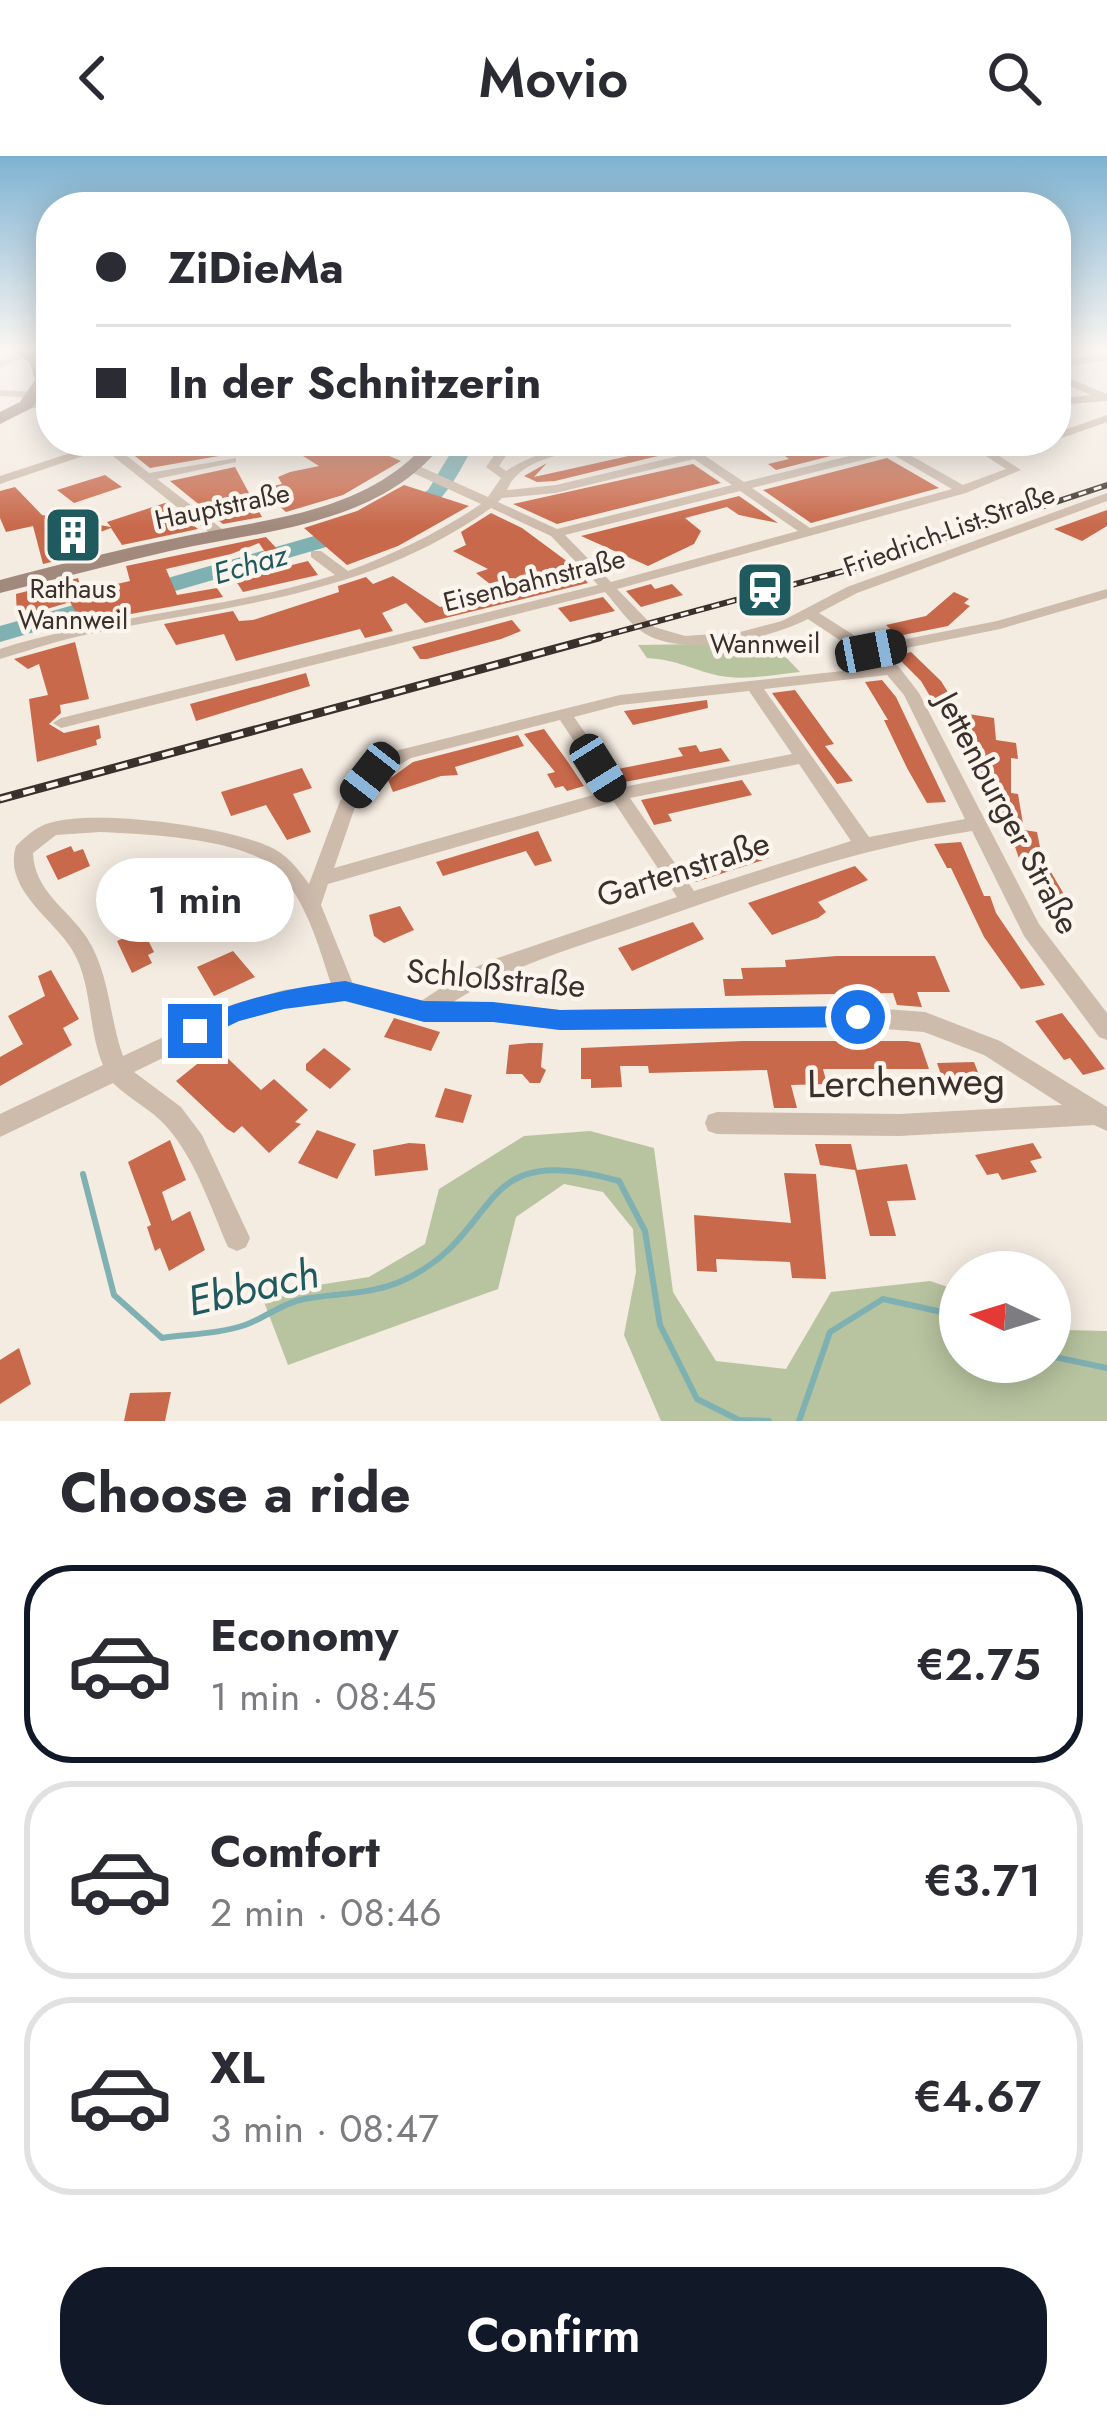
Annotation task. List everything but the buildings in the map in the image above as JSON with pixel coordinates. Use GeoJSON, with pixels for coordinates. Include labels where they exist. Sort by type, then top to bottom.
{"type":"FeatureCollection","features":[{"type":"Feature","properties":{"kind":"main road","name":"Hauptstraße"},"geometry":{"type":"LineString","coordinates":[[0,587],[320,512],[428,461]]}},
{"type":"Feature","properties":{"kind":"street"},"geometry":{"type":"LineString","coordinates":[[1071,431],[1107,418]]}},
{"type":"Feature","properties":{"kind":"street"},"geometry":{"type":"LineString","coordinates":[[0,480],[68,456]]}},
{"type":"Feature","properties":{"kind":"street"},"geometry":{"type":"LineString","coordinates":[[124,456],[220,535]]}},
{"type":"Feature","properties":{"kind":"street"},"geometry":{"type":"LineString","coordinates":[[500,456],[492,467],[506,476]]}},
{"type":"Feature","properties":{"kind":"street"},"geometry":{"type":"LineString","coordinates":[[494,498],[506,476],[547,456]]}},
{"type":"Feature","properties":{"kind":"street"},"geometry":{"type":"LineString","coordinates":[[0,654],[60,633],[209,608],[346,577],[379,565],[494,498],[556,489],[691,456]]}},
{"type":"Feature","properties":{"kind":"street"},"geometry":{"type":"LineString","coordinates":[[696,456],[808,532]]}},
{"type":"Feature","properties":{"kind":"street"},"geometry":{"type":"LineString","coordinates":[[556,533],[863,456]]}},
{"type":"Feature","properties":{"kind":"street"},"geometry":{"type":"LineString","coordinates":[[903,456],[962,490]]}},
{"type":"Feature","properties":{"kind":"street","name":"Eisenbahnstraße"},"geometry":{"type":"LineString","coordinates":[[61,722],[649,576],[962,490],[1016,470],[993,456]]}},
{"type":"Feature","properties":{"kind":"street"},"geometry":{"type":"LineString","coordinates":[[147,477],[232,460]]}},
{"type":"Feature","properties":{"kind":"street"},"geometry":{"type":"LineString","coordinates":[[428,461],[454,485],[494,498],[556,533],[644,626],[669,640],[703,640],[772,629],[808,613]]}},
{"type":"Feature","properties":{"kind":"street","name":"Friedrich-List-Straße"},"geometry":{"type":"LineString","coordinates":[[808,613],[868,584],[1107,497]]}},
{"type":"Feature","properties":{"kind":"street"},"geometry":{"type":"LineString","coordinates":[[316,554],[346,577]]}},
{"type":"Feature","properties":{"kind":"street"},"geometry":{"type":"LineString","coordinates":[[871,651],[1000,625],[1107,593]]}},
{"type":"Feature","properties":{"kind":"street","name":"Jettenburger Straße"},"geometry":{"type":"LineString","coordinates":[[808,613],[893,670],[925,715],[1031,930],[1107,1030]]}},
{"type":"Feature","properties":{"kind":"street"},"geometry":{"type":"LineString","coordinates":[[312,903],[346,805],[370,775],[405,754],[620,700],[893,670]]}},
{"type":"Feature","properties":{"kind":"street"},"geometry":{"type":"LineString","coordinates":[[753,685],[864,845]]}},
{"type":"Feature","properties":{"kind":"street"},"geometry":{"type":"LineString","coordinates":[[562,713],[690,900]]}},
{"type":"Feature","properties":{"kind":"street"},"geometry":{"type":"LineString","coordinates":[[321,879],[615,795],[800,758]]}},
{"type":"Feature","properties":{"kind":"street","name":"Gartenstraße"},"geometry":{"type":"LineString","coordinates":[[424,1011],[472,976],[690,900],[910,832],[976,824]]}},
{"type":"Feature","properties":{"kind":"street"},"geometry":{"type":"LineString","coordinates":[[0,1126],[116,1069],[234,1013],[284,999],[345,991],[312,903],[277,859],[253,844],[220,836],[75,827],[53,829],[22,850],[21,862],[30,884],[79,943],[96,980],[116,1069],[171,1114],[200,1153],[237,1238]]}},
{"type":"Feature","properties":{"kind":"street","name":"Schloßstraße"},"geometry":{"type":"LineString","coordinates":[[345,991],[424,1011],[560,1020],[858,1017],[925,1022],[992,1048],[1102,1117]]}},
{"type":"Feature","properties":{"kind":"street","name":"Lerchenweg"},"geometry":{"type":"LineString","coordinates":[[716,1123],[900,1124],[1102,1117]]}},
{"type":"Feature","properties":{"kind":"green space"},"geometry":{"type":"Polygon","coordinates":[[[765,635],[800,672],[723,676],[647,658],[638,645],[700,644],[765,635]]]}},
{"type":"Feature","properties":{"kind":"green space"},"geometry":{"type":"Polygon","coordinates":[[[590,1131],[654,1148],[673,1292],[716,1361],[786,1369],[831,1292],[930,1281],[939,1284],[939,1383],[1071,1383],[1071,1330],[1107,1331],[1107,1421],[661,1421],[624,1335],[636,1272],[633,1229],[603,1192],[564,1184],[516,1217],[498,1289],[288,1365],[261,1294],[369,1277],[425,1244],[439,1189],[524,1136],[590,1131]]]}},
{"type":"Feature","properties":{"kind":"waterway","name":"Echaz"},"geometry":{"type":"LineString","coordinates":[[401,514],[436,494],[458,456]]}},
{"type":"Feature","properties":{"kind":"waterway","name":"Echaz"},"geometry":{"type":"LineString","coordinates":[[0,634],[356,531]]}},
{"type":"Feature","properties":{"kind":"waterway","name":"Ebbach"},"geometry":{"type":"LineString","coordinates":[[83,1174],[114,1295],[162,1338],[235,1328],[296,1301],[367,1291],[404,1280],[437,1260],[494,1196],[537,1171],[571,1171],[619,1181],[645,1231],[660,1325],[697,1399],[739,1420],[769,1421]]}},
{"type":"Feature","properties":{"kind":"waterway","name":"Ebbach"},"geometry":{"type":"LineString","coordinates":[[799,1421],[830,1332],[883,1299],[939,1311]]}},
{"type":"Feature","properties":{"kind":"waterway","name":"Ebbach"},"geometry":{"type":"LineString","coordinates":[[1071,1360],[1107,1368]]}},
{"type":"Feature","properties":{"kind":"railway"},"geometry":{"type":"LineString","coordinates":[[588,640],[862,566],[1107,485]]}},
{"type":"Feature","properties":{"kind":"railway"},"geometry":{"type":"LineString","coordinates":[[0,799],[599,637]]}},
{"type":"Feature","properties":{"kind":"place","name":"Rathaus Wannweil"},"geometry":{"type":"Point","coordinates":[73,535]}},
{"type":"Feature","properties":{"kind":"place","name":"Wannweil"},"geometry":{"type":"Point","coordinates":[765,590]}},
{"type":"Feature","properties":{"kind":"route"},"geometry":{"type":"LineString","coordinates":[[195,1031],[234,1013],[284,999],[345,991],[424,1011],[560,1020],[858,1017]]}}]}
